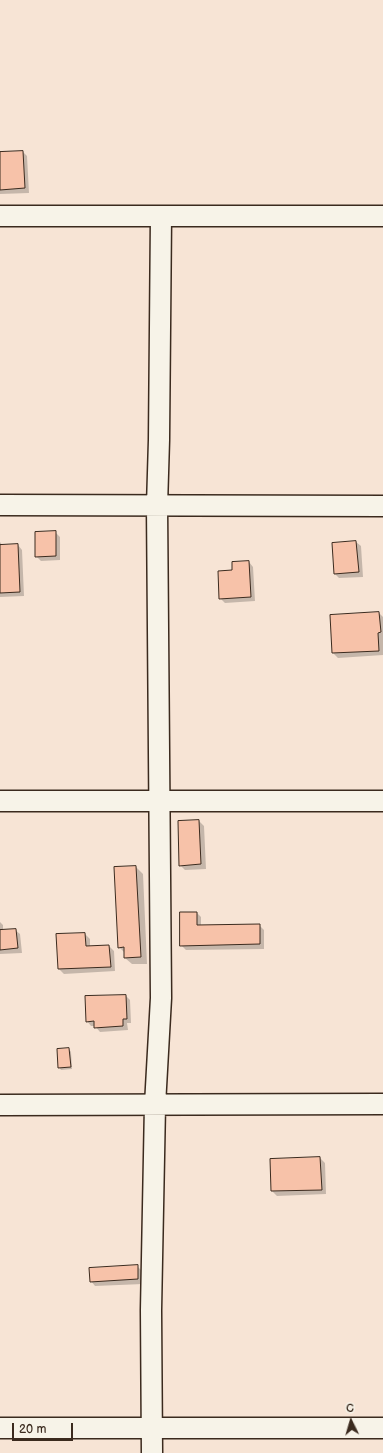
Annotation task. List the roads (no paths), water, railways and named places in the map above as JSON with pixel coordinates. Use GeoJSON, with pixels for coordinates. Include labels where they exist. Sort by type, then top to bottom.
{"type":"FeatureCollection","features":[{"type":"Feature","properties":{"kind":"street"},"geometry":{"type":"LineString","coordinates":[[0,216],[383,216]]}},
{"type":"Feature","properties":{"kind":"street"},"geometry":{"type":"LineString","coordinates":[[152,1453],[151,1310],[155,1105],[161,998],[157,506],[160,440],[161,216]]}},
{"type":"Feature","properties":{"kind":"street"},"geometry":{"type":"LineString","coordinates":[[0,505],[383,506]]}},
{"type":"Feature","properties":{"kind":"street"},"geometry":{"type":"LineString","coordinates":[[0,801],[383,801]]}},
{"type":"Feature","properties":{"kind":"street"},"geometry":{"type":"LineString","coordinates":[[0,1105],[383,1104]]}},
{"type":"Feature","properties":{"kind":"street"},"geometry":{"type":"LineString","coordinates":[[0,1428],[383,1428]]}}]}
